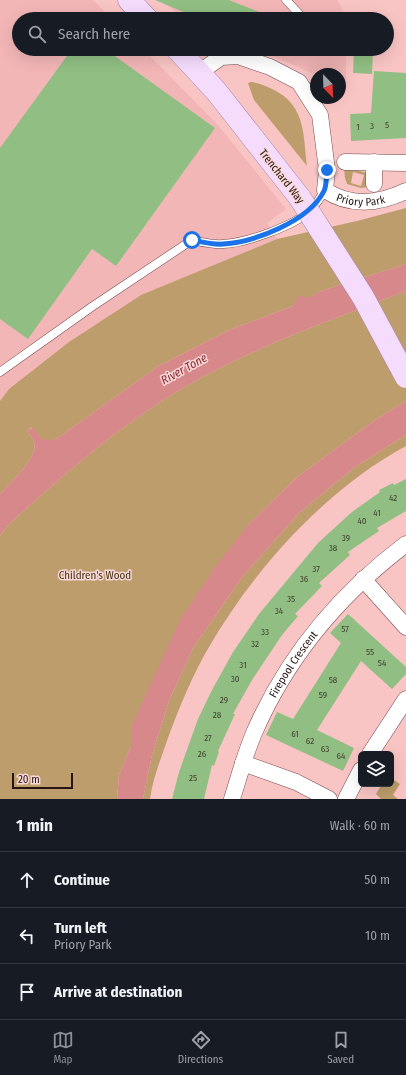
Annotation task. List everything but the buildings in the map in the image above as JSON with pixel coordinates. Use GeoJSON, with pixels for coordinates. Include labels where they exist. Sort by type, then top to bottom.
{"type":"FeatureCollection","features":[{"type":"Feature","properties":{"kind":"main road"},"geometry":{"type":"LineString","coordinates":[[129,0],[140,12]]}},
{"type":"Feature","properties":{"kind":"main road","name":"Trenchard Way"},"geometry":{"type":"LineString","coordinates":[[184,56],[200,72],[300,198],[363,297],[406,377]]}},
{"type":"Feature","properties":{"kind":"street","name":"Priory Park"},"geometry":{"type":"LineString","coordinates":[[200,72],[220,57],[238,56],[270,67],[299,82],[320,115],[327,170],[325,190],[334,196],[347,200],[373,203],[392,198],[406,191]]}},
{"type":"Feature","properties":{"kind":"street"},"geometry":{"type":"LineString","coordinates":[[345,162],[406,163]]}},
{"type":"Feature","properties":{"kind":"street","name":"Priory Park"},"geometry":{"type":"LineString","coordinates":[[374,162],[374,184]]}},
{"type":"Feature","properties":{"kind":"street","name":"Firepool Crescent"},"geometry":{"type":"LineString","coordinates":[[232,799],[254,733],[270,699],[290,666],[312,635],[338,604],[363,579],[406,544]]}},
{"type":"Feature","properties":{"kind":"street"},"geometry":{"type":"LineString","coordinates":[[363,579],[406,627]]}},
{"type":"Feature","properties":{"kind":"street"},"geometry":{"type":"LineString","coordinates":[[372,751],[406,700]]}},
{"type":"Feature","properties":{"kind":"street"},"geometry":{"type":"LineString","coordinates":[[243,764],[296,782],[329,799]]}},
{"type":"Feature","properties":{"kind":"street"},"geometry":{"type":"LineString","coordinates":[[346,799],[358,776]]}},
{"type":"Feature","properties":{"kind":"lane"},"geometry":{"type":"LineString","coordinates":[[286,0],[297,12]]}},
{"type":"Feature","properties":{"kind":"lane"},"geometry":{"type":"LineString","coordinates":[[0,372],[92,306],[192,240],[222,244],[250,239],[294,222],[302,217],[311,210],[325,190]]}},
{"type":"Feature","properties":{"kind":"shaded area"},"geometry":{"type":"Polygon","coordinates":[[[0,0],[93,0],[105,12],[12,12],[12,56],[150,56],[218,125],[286,209],[267,223],[277,239],[141,295],[69,342],[9,389],[0,401],[0,0]]]}},
{"type":"Feature","properties":{"kind":"shaded area"},"geometry":{"type":"Polygon","coordinates":[[[168,0],[338,0],[343,12],[175,12],[169,6],[168,0]]]}},
{"type":"Feature","properties":{"kind":"shaded area"},"geometry":{"type":"Polygon","coordinates":[[[272,56],[346,56],[346,68],[310,68],[310,72],[272,56]]]}},
{"type":"Feature","properties":{"kind":"green space"},"geometry":{"type":"Polygon","coordinates":[[[251,82],[274,90],[292,104],[301,122],[307,166],[254,100],[248,83],[251,82]]]}},
{"type":"Feature","properties":{"kind":"green space"},"geometry":{"type":"Polygon","coordinates":[[[344,167],[367,173],[368,187],[361,188],[347,184],[344,167]],[[353,172],[351,183],[361,186],[364,175],[353,172]]]}},
{"type":"Feature","properties":{"kind":"green space"},"geometry":{"type":"Polygon","coordinates":[[[406,208],[406,264],[321,291],[293,306],[229,330],[157,367],[58,438],[48,440],[42,439],[32,427],[27,431],[34,442],[32,455],[23,470],[0,494],[0,401],[9,389],[69,342],[141,295],[277,239],[406,208]]]}},
{"type":"Feature","properties":{"kind":"green space","name":"Children's Wood"},"geometry":{"type":"Polygon","coordinates":[[[406,291],[406,401],[375,420],[296,478],[248,525],[131,727],[131,746],[119,775],[117,799],[0,799],[0,536],[7,526],[48,489],[111,437],[155,405],[178,391],[233,361],[261,348],[406,291]]]}},
{"type":"Feature","properties":{"kind":"green space"},"geometry":{"type":"Polygon","coordinates":[[[406,435],[406,446],[376,464],[348,485],[320,508],[294,533],[270,560],[227,618],[209,647],[182,702],[155,775],[150,799],[143,799],[152,755],[169,701],[193,648],[243,576],[300,512],[355,467],[406,435]]]}},
{"type":"Feature","properties":{"kind":"green space"},"geometry":{"type":"Polygon","coordinates":[[[394,780],[400,784],[393,795],[398,799],[381,799],[376,794],[380,787],[394,787],[394,780]]]}},
{"type":"Feature","properties":{"kind":"water","name":"River Tone"},"geometry":{"type":"Polygon","coordinates":[[[406,264],[406,291],[261,348],[205,376],[155,405],[111,437],[48,489],[7,526],[0,536],[0,494],[23,470],[32,455],[34,448],[34,442],[27,431],[33,427],[38,435],[43,439],[49,440],[58,438],[157,367],[229,330],[293,306],[299,295],[307,298],[321,291],[406,264]]]}},
{"type":"Feature","properties":{"kind":"water"},"geometry":{"type":"Polygon","coordinates":[[[406,401],[406,435],[355,467],[300,512],[243,576],[193,648],[169,701],[152,755],[143,799],[117,799],[119,775],[131,746],[131,727],[181,618],[218,563],[248,525],[296,478],[375,420],[406,401]]]}},
{"type":"Feature","properties":{"kind":"route"},"geometry":{"type":"LineString","coordinates":[[192,240],[222,244],[250,239],[294,222],[311,210],[325,190],[327,170]]}}]}
